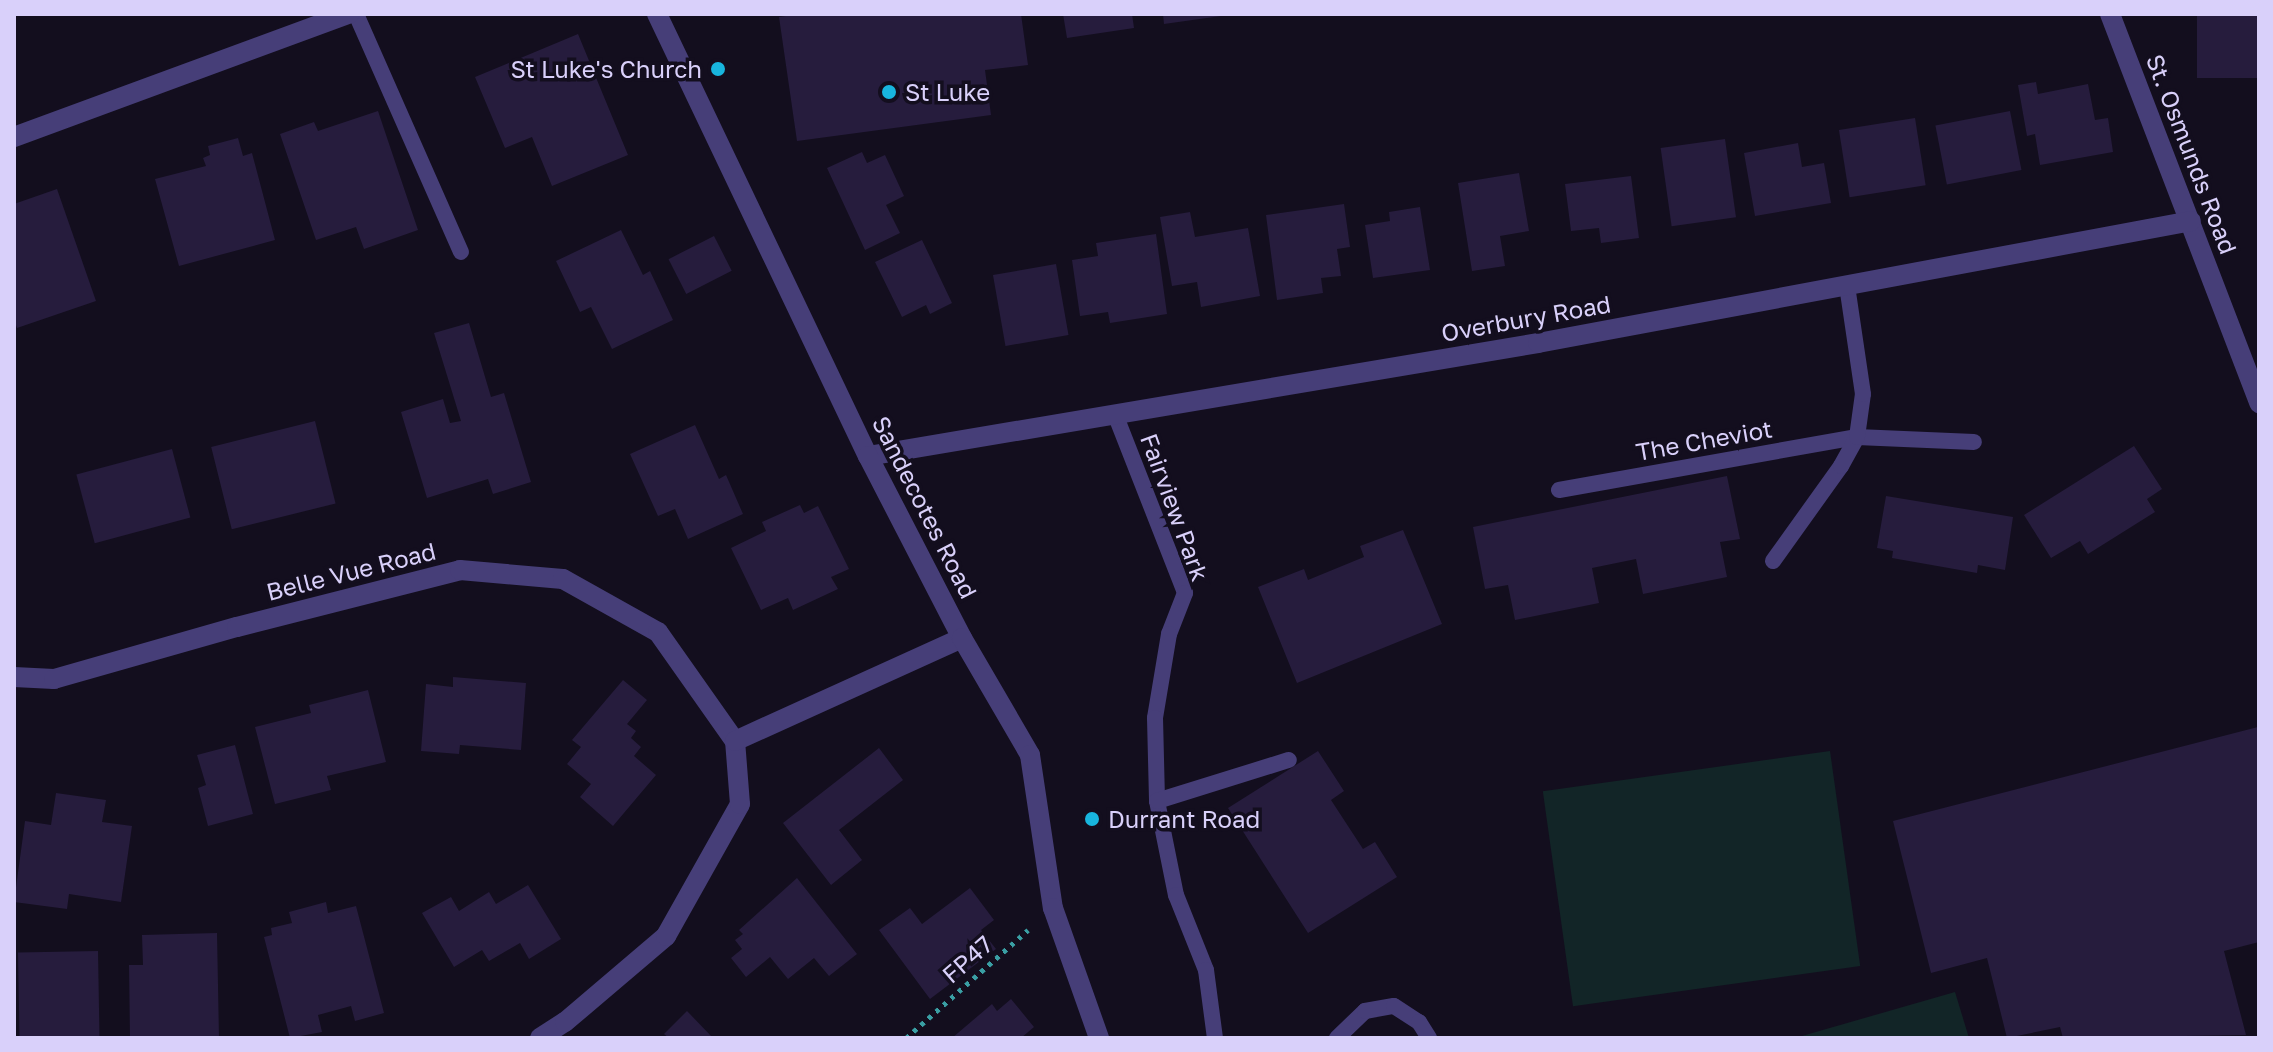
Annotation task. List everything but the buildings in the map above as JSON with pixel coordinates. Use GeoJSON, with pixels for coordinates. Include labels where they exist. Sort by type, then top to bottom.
{"type":"FeatureCollection","features":[{"type":"Feature","properties":{"kind":"street"},"geometry":{"type":"LineString","coordinates":[[14,137],[349,14]]}},
{"type":"Feature","properties":{"kind":"street","name":"Sandecotes Road"},"geometry":{"type":"LineString","coordinates":[[657,14],[868,456],[962,638],[1030,755],[1053,908],[1099,1038]]}},
{"type":"Feature","properties":{"kind":"street","name":"St. Osmunds Road"},"geometry":{"type":"LineString","coordinates":[[2110,14],[2259,403]]}},
{"type":"Feature","properties":{"kind":"street","name":"Overbury Road"},"geometry":{"type":"LineString","coordinates":[[868,456],[1538,343],[2191,221]]}},
{"type":"Feature","properties":{"kind":"street","name":"Belle Vue Road"},"geometry":{"type":"LineString","coordinates":[[14,677],[54,679],[237,627],[460,570],[563,579],[658,632],[735,741]]}},
{"type":"Feature","properties":{"kind":"street"},"geometry":{"type":"LineString","coordinates":[[540,1038],[565,1022],[666,936],[740,804],[735,741],[962,638]]}},
{"type":"Feature","properties":{"kind":"lane"},"geometry":{"type":"LineString","coordinates":[[356,14],[461,252]]}},
{"type":"Feature","properties":{"kind":"lane"},"geometry":{"type":"LineString","coordinates":[[1773,561],[1841,466],[1857,437],[1863,394],[1847,285]]}},
{"type":"Feature","properties":{"kind":"lane","name":"Fairview Park"},"geometry":{"type":"LineString","coordinates":[[1115,414],[1185,593],[1169,634],[1155,718],[1157,801],[1176,895],[1206,970],[1215,1038]]}},
{"type":"Feature","properties":{"kind":"lane","name":"The Cheviot"},"geometry":{"type":"LineString","coordinates":[[1559,490],[1857,437],[1974,442]]}},
{"type":"Feature","properties":{"kind":"lane"},"geometry":{"type":"LineString","coordinates":[[1157,801],[1289,760]]}},
{"type":"Feature","properties":{"kind":"lane"},"geometry":{"type":"LineString","coordinates":[[1337,1038],[1365,1011],[1394,1006],[1419,1022],[1429,1038]]}},
{"type":"Feature","properties":{"kind":"path","name":"FP47"},"geometry":{"type":"LineString","coordinates":[[906,1038],[1053,908]]}},
{"type":"Feature","properties":{"kind":"green space"},"geometry":{"type":"Polygon","coordinates":[[[1830,751],[1860,966],[1573,1006],[1543,791],[1830,751]]]}},
{"type":"Feature","properties":{"kind":"green space"},"geometry":{"type":"Polygon","coordinates":[[[1955,992],[1969,1038],[1795,1038],[1955,992]]]}},
{"type":"Feature","properties":{"kind":"place","name":"St Luke's Church"},"geometry":{"type":"Point","coordinates":[718,69]}},
{"type":"Feature","properties":{"kind":"place","name":"St Luke"},"geometry":{"type":"Point","coordinates":[889,92]}},
{"type":"Feature","properties":{"kind":"place","name":"Durrant Road"},"geometry":{"type":"Point","coordinates":[1092,819]}}]}
